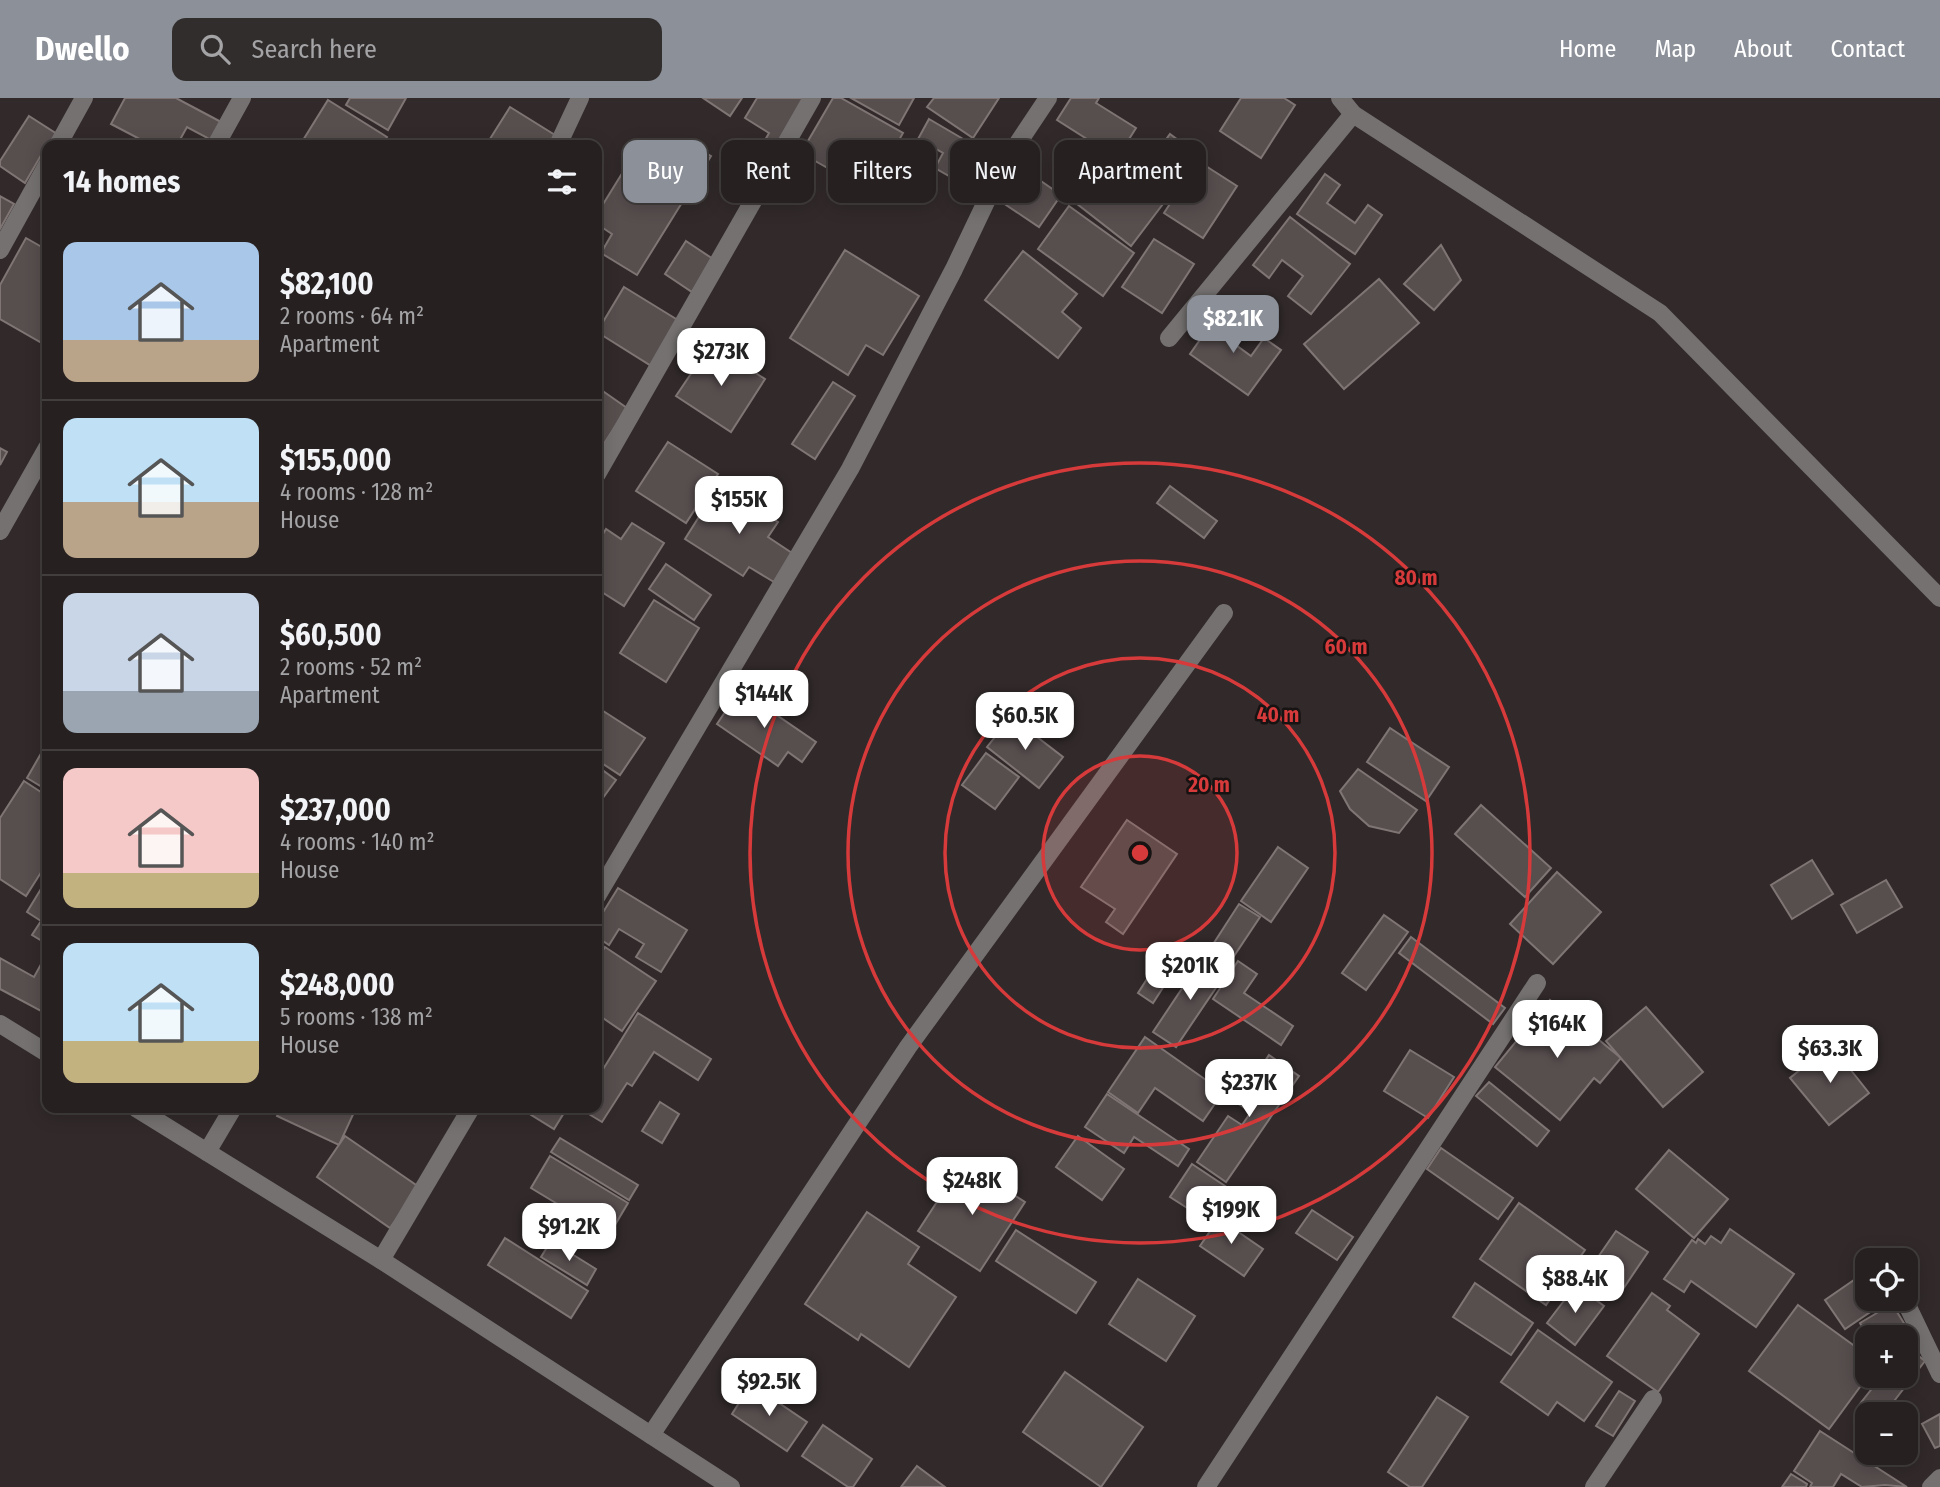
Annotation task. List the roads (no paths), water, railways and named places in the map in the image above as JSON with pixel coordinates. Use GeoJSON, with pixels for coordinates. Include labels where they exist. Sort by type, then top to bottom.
{"type":"FeatureCollection","features":[{"type":"Feature","properties":{"kind":"street"},"geometry":{"type":"LineString","coordinates":[[61,140],[84,98]]}},
{"type":"Feature","properties":{"kind":"street"},"geometry":{"type":"LineString","coordinates":[[219,140],[242,98]]}},
{"type":"Feature","properties":{"kind":"street"},"geometry":{"type":"LineString","coordinates":[[560,140],[580,98]]}},
{"type":"Feature","properties":{"kind":"street"},"geometry":{"type":"LineString","coordinates":[[602,465],[812,98]]}},
{"type":"Feature","properties":{"kind":"street"},"geometry":{"type":"LineString","coordinates":[[602,888],[850,469],[954,270],[1004,164],[1048,98]]}},
{"type":"Feature","properties":{"kind":"street"},"geometry":{"type":"LineString","coordinates":[[1340,98],[1353,114],[1660,313],[1940,598]]}},
{"type":"Feature","properties":{"kind":"street"},"geometry":{"type":"LineString","coordinates":[[1169,338],[1353,114]]}},
{"type":"Feature","properties":{"kind":"street"},"geometry":{"type":"LineString","coordinates":[[0,250],[42,174]]}},
{"type":"Feature","properties":{"kind":"street"},"geometry":{"type":"LineString","coordinates":[[0,531],[42,457]]}},
{"type":"Feature","properties":{"kind":"street"},"geometry":{"type":"LineString","coordinates":[[651,1435],[908,1047],[1224,612]]}},
{"type":"Feature","properties":{"kind":"street"},"geometry":{"type":"LineString","coordinates":[[1206,1487],[1537,983]]}},
{"type":"Feature","properties":{"kind":"street"},"geometry":{"type":"LineString","coordinates":[[0,1024],[42,1048]]}},
{"type":"Feature","properties":{"kind":"street"},"geometry":{"type":"LineString","coordinates":[[144,1113],[381,1260],[731,1487]]}},
{"type":"Feature","properties":{"kind":"street"},"geometry":{"type":"LineString","coordinates":[[207,1152],[230,1113]]}},
{"type":"Feature","properties":{"kind":"street"},"geometry":{"type":"LineString","coordinates":[[381,1260],[468,1113]]}},
{"type":"Feature","properties":{"kind":"street"},"geometry":{"type":"LineString","coordinates":[[1910,1311],[1940,1374]]}},
{"type":"Feature","properties":{"kind":"street"},"geometry":{"type":"LineString","coordinates":[[1594,1487],[1653,1399]]}},
{"type":"Feature","properties":{"kind":"street"},"geometry":{"type":"LineString","coordinates":[[1931,1487],[1940,1478]]}}]}
